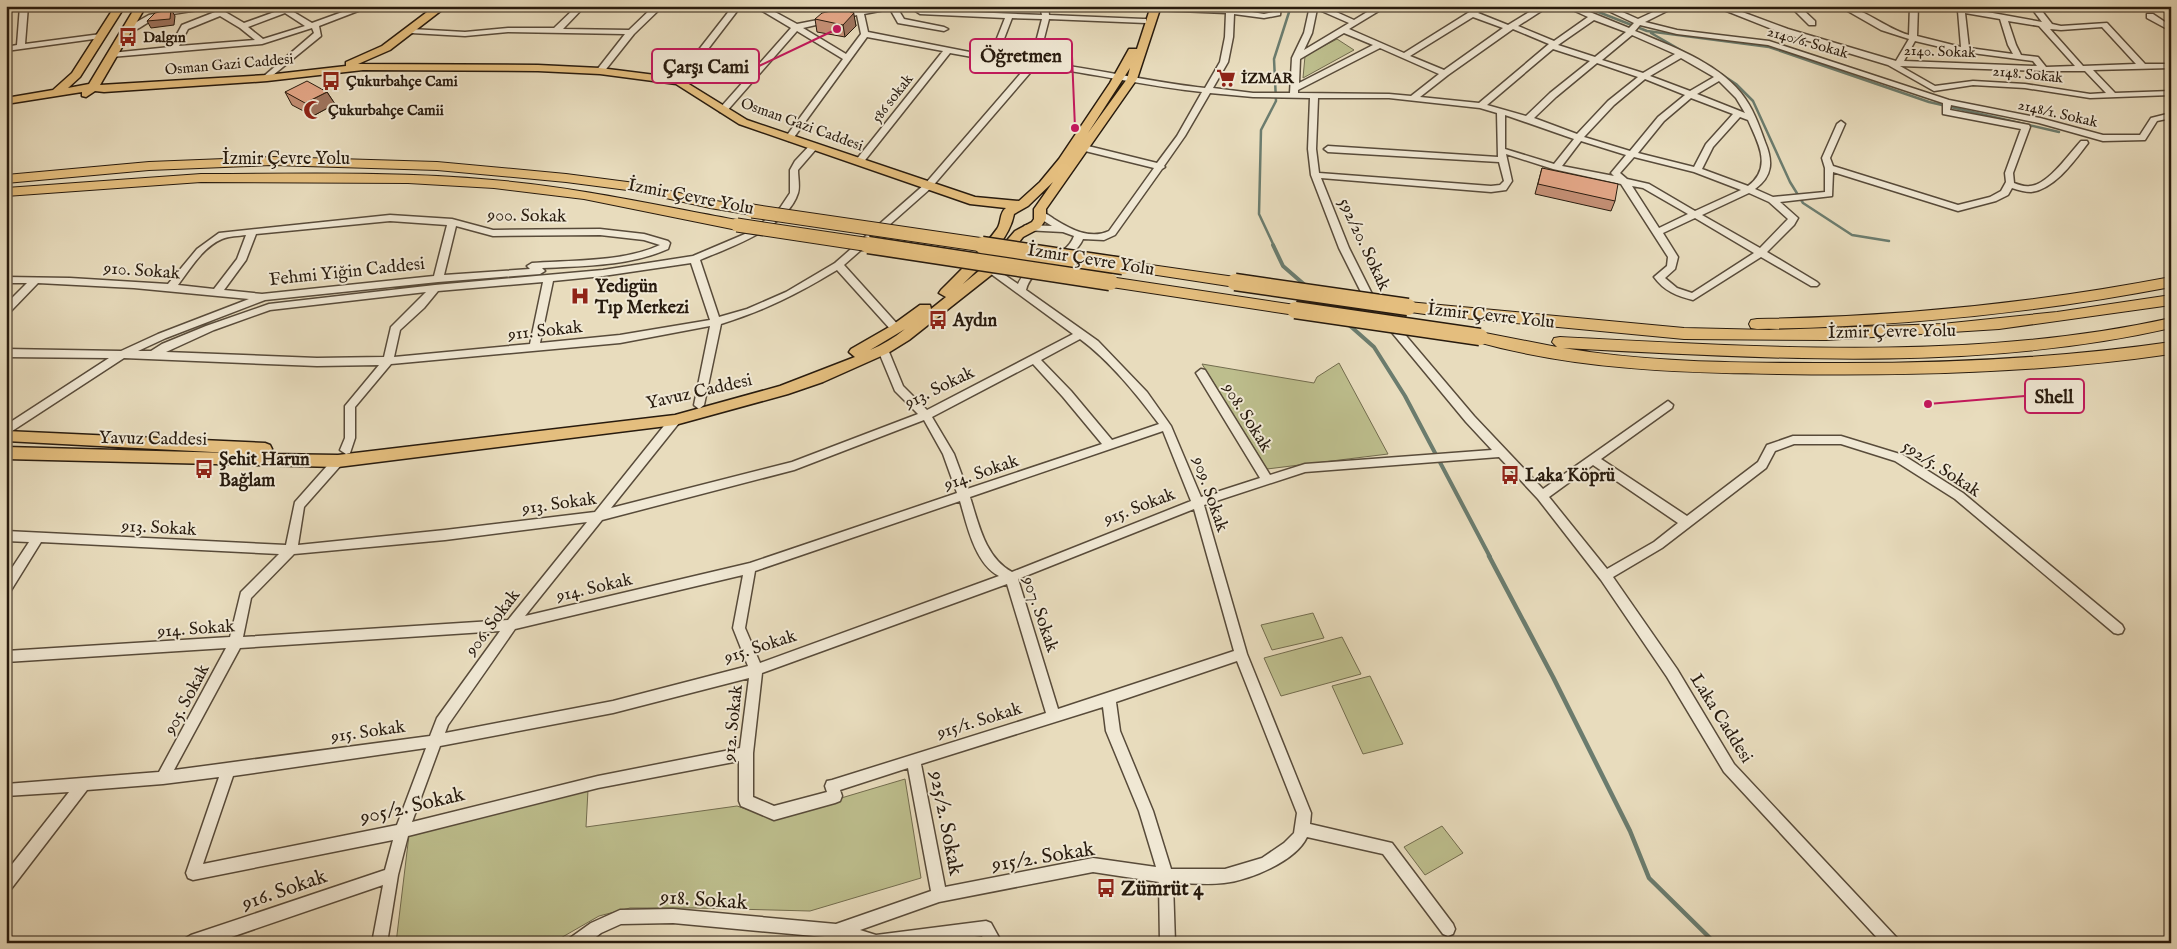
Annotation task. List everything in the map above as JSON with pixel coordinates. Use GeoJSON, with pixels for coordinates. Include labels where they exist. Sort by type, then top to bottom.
{"type":"FeatureCollection","features":[{"type":"Feature","properties":{"kind":"highway","name":"İzmir Çevre Yolu"},"geometry":{"type":"LineString","coordinates":[[6,178],[149,166],[272,161],[437,166],[537,174],[635,187],[752,211],[1408,307],[1485,316],[1709,335],[1797,336],[1939,331],[2089,314],[2171,300]]}},
{"type":"Feature","properties":{"kind":"highway","name":"İzmir Çevre Yolu"},"geometry":{"type":"LineString","coordinates":[[6,192],[200,178],[408,179],[494,184],[584,196],[737,225],[1480,337],[1779,353],[1881,353],[2019,347],[2104,337],[2171,324]]}},
{"type":"Feature","properties":{"kind":"highway"},"geometry":{"type":"LineString","coordinates":[[1485,316],[1610,317],[1709,324],[1825,323],[2041,304],[2098,296],[2171,282]]}},
{"type":"Feature","properties":{"kind":"highway"},"geometry":{"type":"LineString","coordinates":[[1480,337],[1514,346],[1641,364],[1699,368],[1913,369],[2039,365],[2119,357],[2171,348]]}},
{"type":"Feature","properties":{"kind":"main road"},"geometry":{"type":"LineString","coordinates":[[54,96],[76,75],[120,6]]}},
{"type":"Feature","properties":{"kind":"main road"},"geometry":{"type":"LineString","coordinates":[[84,96],[93,87],[141,6]]}},
{"type":"Feature","properties":{"kind":"main road"},"geometry":{"type":"LineString","coordinates":[[362,69],[386,48],[442,6]]}},
{"type":"Feature","properties":{"kind":"main road","name":"Yavuz Caddesi"},"geometry":{"type":"LineString","coordinates":[[6,436],[312,452],[342,456],[670,412],[772,386],[813,372],[850,355],[896,329],[950,290],[974,265],[1006,227],[1008,212],[1014,207],[1023,205],[1038,190],[1126,78],[1126,67],[1143,21],[1152,7]]}},
{"type":"Feature","properties":{"kind":"main road","name":"Yavuz Caddesi"},"geometry":{"type":"LineString","coordinates":[[6,453],[342,456],[675,420],[783,390],[818,378],[883,350],[904,337],[990,269],[1019,234],[1036,225],[1040,220],[1040,209],[1084,148],[1126,78],[1152,7]]}},
{"type":"Feature","properties":{"kind":"main road"},"geometry":{"type":"LineString","coordinates":[[385,68],[379,60],[386,48]]}},
{"type":"Feature","properties":{"kind":"main road","name":"Osman Gazi Caddesi"},"geometry":{"type":"LineString","coordinates":[[6,101],[54,96],[84,96],[185,87],[338,78],[362,69],[538,68],[600,71],[679,82],[743,122],[974,201],[1023,205]]}},
{"type":"Feature","properties":{"kind":"main road","name":"Osman Gazi Caddesi"},"geometry":{"type":"LineString","coordinates":[[6,107],[93,87],[104,89],[267,78],[362,69],[455,69]]}},
{"type":"Feature","properties":{"kind":"main road"},"geometry":{"type":"LineString","coordinates":[[974,201],[1015,226],[1028,228]]}},
{"type":"Feature","properties":{"kind":"main road"},"geometry":{"type":"LineString","coordinates":[[1023,205],[1035,208],[1039,214]]}},
{"type":"Feature","properties":{"kind":"street"},"geometry":{"type":"LineString","coordinates":[[21,46],[24,7],[32,6]]}},
{"type":"Feature","properties":{"kind":"street"},"geometry":{"type":"LineString","coordinates":[[152,17],[158,6]]}},
{"type":"Feature","properties":{"kind":"street"},"geometry":{"type":"LineString","coordinates":[[128,29],[142,24],[152,17],[208,6],[243,26],[262,42]]}},
{"type":"Feature","properties":{"kind":"street"},"geometry":{"type":"LineString","coordinates":[[243,26],[282,8],[297,6]]}},
{"type":"Feature","properties":{"kind":"street"},"geometry":{"type":"LineString","coordinates":[[111,56],[262,42],[367,6]]}},
{"type":"Feature","properties":{"kind":"street"},"geometry":{"type":"LineString","coordinates":[[556,31],[581,6]]}},
{"type":"Feature","properties":{"kind":"street"},"geometry":{"type":"LineString","coordinates":[[600,71],[631,32],[659,6]]}},
{"type":"Feature","properties":{"kind":"street"},"geometry":{"type":"LineString","coordinates":[[679,82],[737,6]]}},
{"type":"Feature","properties":{"kind":"street"},"geometry":{"type":"LineString","coordinates":[[758,6],[848,58]]}},
{"type":"Feature","properties":{"kind":"street"},"geometry":{"type":"LineString","coordinates":[[722,110],[796,27],[858,10],[891,6],[901,21],[940,38],[948,50],[1167,86],[1253,95],[1284,96],[1380,46]]}},
{"type":"Feature","properties":{"kind":"street"},"geometry":{"type":"LineString","coordinates":[[912,6],[920,12],[952,10],[1009,16],[1143,21]]}},
{"type":"Feature","properties":{"kind":"street"},"geometry":{"type":"LineString","coordinates":[[1034,64],[1046,17],[1044,6]]}},
{"type":"Feature","properties":{"kind":"street"},"geometry":{"type":"LineString","coordinates":[[1152,7],[1229,8],[1270,16],[1277,13],[1277,6]]}},
{"type":"Feature","properties":{"kind":"street"},"geometry":{"type":"LineString","coordinates":[[1294,92],[1296,58],[1308,33],[1315,6],[1355,24]]}},
{"type":"Feature","properties":{"kind":"street"},"geometry":{"type":"LineString","coordinates":[[1296,58],[1384,6]]}},
{"type":"Feature","properties":{"kind":"street"},"geometry":{"type":"LineString","coordinates":[[1404,56],[1485,6]]}},
{"type":"Feature","properties":{"kind":"street"},"geometry":{"type":"LineString","coordinates":[[1414,98],[1445,73],[1510,27],[1545,6]]}},
{"type":"Feature","properties":{"kind":"street"},"geometry":{"type":"LineString","coordinates":[[1568,6],[1680,55],[1718,78],[1734,90],[1751,118],[1766,152],[1767,169],[1761,181],[1750,189],[1658,232]]}},
{"type":"Feature","properties":{"kind":"street","name":"2140/6. Sokak"},"geometry":{"type":"LineString","coordinates":[[1602,6],[1638,22],[1677,32],[1769,43],[1946,102]]}},
{"type":"Feature","properties":{"kind":"street"},"geometry":{"type":"LineString","coordinates":[[1528,119],[1553,95],[1630,33],[1638,22],[1673,6]]}},
{"type":"Feature","properties":{"kind":"street","name":"2140. Sokak"},"geometry":{"type":"LineString","coordinates":[[1718,6],[1785,31],[1894,63],[2044,69],[2171,66]]}},
{"type":"Feature","properties":{"kind":"street"},"geometry":{"type":"LineString","coordinates":[[1794,6],[1812,23]]}},
{"type":"Feature","properties":{"kind":"street"},"geometry":{"type":"LineString","coordinates":[[1842,6],[1884,28],[1913,38],[1960,49],[2035,59],[2044,69]]}},
{"type":"Feature","properties":{"kind":"street"},"geometry":{"type":"LineString","coordinates":[[1866,6],[1866,18]]}},
{"type":"Feature","properties":{"kind":"street"},"geometry":{"type":"LineString","coordinates":[[1829,168],[1958,208],[1993,199],[2005,193],[2010,182],[2009,173],[2026,127],[1946,112],[1946,98],[1894,63],[1913,38],[1914,6]]}},
{"type":"Feature","properties":{"kind":"street"},"geometry":{"type":"LineString","coordinates":[[1942,6],[1961,8],[2004,19],[2061,28],[2104,25],[2143,67]]}},
{"type":"Feature","properties":{"kind":"street"},"geometry":{"type":"LineString","coordinates":[[2034,6],[2047,26],[2085,69],[2112,95]]}},
{"type":"Feature","properties":{"kind":"street"},"geometry":{"type":"LineString","coordinates":[[267,78],[318,34],[313,25],[282,8]]}},
{"type":"Feature","properties":{"kind":"street"},"geometry":{"type":"LineString","coordinates":[[1028,228],[1062,230],[1093,238],[1105,237],[1112,233],[1181,136],[1224,62],[1229,37],[1229,8]]}},
{"type":"Feature","properties":{"kind":"street"},"geometry":{"type":"LineString","coordinates":[[1961,8],[1960,49],[1967,66]]}},
{"type":"Feature","properties":{"kind":"street"},"geometry":{"type":"LineString","coordinates":[[858,10],[865,34]]}},
{"type":"Feature","properties":{"kind":"street"},"geometry":{"type":"LineString","coordinates":[[940,38],[952,10]]}},
{"type":"Feature","properties":{"kind":"street"},"geometry":{"type":"LineString","coordinates":[[173,49],[186,27],[220,13]]}},
{"type":"Feature","properties":{"kind":"street"},"geometry":{"type":"LineString","coordinates":[[1473,14],[1596,62],[1692,93],[1751,118]]}},
{"type":"Feature","properties":{"kind":"street"},"geometry":{"type":"LineString","coordinates":[[993,58],[1009,16]]}},
{"type":"Feature","properties":{"kind":"street"},"geometry":{"type":"LineString","coordinates":[[2150,16],[2171,30]]}},
{"type":"Feature","properties":{"kind":"street"},"geometry":{"type":"LineString","coordinates":[[1481,106],[1554,45],[1593,17]]}},
{"type":"Feature","properties":{"kind":"street"},"geometry":{"type":"LineString","coordinates":[[2004,19],[2019,58]]}},
{"type":"Feature","properties":{"kind":"street"},"geometry":{"type":"LineString","coordinates":[[410,31],[465,34],[508,30],[631,32]]}},
{"type":"Feature","properties":{"kind":"street"},"geometry":{"type":"LineString","coordinates":[[1344,30],[1445,73]]}},
{"type":"Feature","properties":{"kind":"street"},"geometry":{"type":"LineString","coordinates":[[865,34],[940,38]]}},
{"type":"Feature","properties":{"kind":"street"},"geometry":{"type":"LineString","coordinates":[[789,138],[865,34]]}},
{"type":"Feature","properties":{"kind":"street"},"geometry":{"type":"LineString","coordinates":[[6,49],[101,36]]}},
{"type":"Feature","properties":{"kind":"street","name":"586 sokak"},"geometry":{"type":"LineString","coordinates":[[859,162],[948,50]]}},
{"type":"Feature","properties":{"kind":"street"},"geometry":{"type":"LineString","coordinates":[[1556,167],[1577,138],[1644,76],[1656,66],[1680,55]]}},
{"type":"Feature","properties":{"kind":"street","name":"911. Sokak"},"geometry":{"type":"LineString","coordinates":[[6,353],[122,354],[317,362],[388,361],[620,339],[716,322],[751,311],[789,294],[838,265],[928,186],[1034,64]]}},
{"type":"Feature","properties":{"kind":"street"},"geometry":{"type":"LineString","coordinates":[[1294,92],[1314,96],[1362,94],[1481,106],[1528,119],[1577,138],[1632,155],[1697,170],[1750,189],[1772,200],[1793,218],[1792,222],[1761,253],[1692,297],[1678,292],[1662,282],[1659,277],[1672,267],[1673,257],[1625,182],[1615,173],[1632,155],[1661,118],[1692,93],[1718,78]]}},
{"type":"Feature","properties":{"kind":"street","name":"2148. Sokak"},"geometry":{"type":"LineString","coordinates":[[1934,89],[1973,83],[2048,88],[2090,96],[2171,92]]}},
{"type":"Feature","properties":{"kind":"street","name":"592/20. Sokak"},"geometry":{"type":"LineString","coordinates":[[1314,96],[1312,149],[1316,175],[1346,254],[1370,300],[1417,358],[1542,496]]}},
{"type":"Feature","properties":{"kind":"street","name":"2148/1. Sokak"},"geometry":{"type":"LineString","coordinates":[[1946,102],[2040,122],[2085,134],[2122,139],[2142,138],[2149,131],[2152,121],[2156,116],[2171,115]]}},
{"type":"Feature","properties":{"kind":"street"},"geometry":{"type":"LineString","coordinates":[[1316,175],[1497,190],[1508,184],[1501,150],[1501,112]]}},
{"type":"Feature","properties":{"kind":"street"},"geometry":{"type":"LineString","coordinates":[[1697,170],[1704,153],[1716,135],[1739,113]]}},
{"type":"Feature","properties":{"kind":"street"},"geometry":{"type":"LineString","coordinates":[[1772,200],[1788,200],[1829,194],[1829,168],[1826,158],[1841,124]]}},
{"type":"Feature","properties":{"kind":"street"},"geometry":{"type":"LineString","coordinates":[[2008,185],[2031,189],[2045,183],[2072,158],[2084,143]]}},
{"type":"Feature","properties":{"kind":"street","name":"Fehmi Yiğin Caddesi"},"geometry":{"type":"LineString","coordinates":[[6,432],[122,354],[162,336],[264,297],[436,283],[549,278],[603,273],[695,259],[754,233],[783,210],[794,193],[794,170],[814,146]]}},
{"type":"Feature","properties":{"kind":"street"},"geometry":{"type":"LineString","coordinates":[[1084,148],[1160,167]]}},
{"type":"Feature","properties":{"kind":"street"},"geometry":{"type":"LineString","coordinates":[[1328,149],[1503,160]]}},
{"type":"Feature","properties":{"kind":"street"},"geometry":{"type":"LineString","coordinates":[[1501,150],[1556,167],[1625,182],[1656,191],[1814,284]]}},
{"type":"Feature","properties":{"kind":"street"},"geometry":{"type":"LineString","coordinates":[[1039,214],[1062,230]]}},
{"type":"Feature","properties":{"kind":"street","name":"900. Sokak"},"geometry":{"type":"LineString","coordinates":[[171,287],[210,241],[222,235],[390,218],[452,222],[493,233],[600,232],[644,237],[665,243],[665,247],[659,251],[519,267],[490,274]]}},
{"type":"Feature","properties":{"kind":"street"},"geometry":{"type":"LineString","coordinates":[[291,550],[300,505],[342,456],[350,438],[350,406],[388,361],[395,329],[420,306],[436,283],[452,222]]}},
{"type":"Feature","properties":{"kind":"street"},"geometry":{"type":"LineString","coordinates":[[217,292],[241,260],[253,231]]}},
{"type":"Feature","properties":{"kind":"street"},"geometry":{"type":"LineString","coordinates":[[1021,291],[1021,284],[1030,272],[1055,260],[1074,247],[1080,234]]}},
{"type":"Feature","properties":{"kind":"street","name":"Fehmi Yiğin Caddesi"},"geometry":{"type":"LineString","coordinates":[[153,355],[166,347],[203,331],[269,307],[490,274],[618,265],[689,256],[695,259]]}},
{"type":"Feature","properties":{"kind":"street"},"geometry":{"type":"LineString","coordinates":[[695,259],[716,322],[700,405]]}},
{"type":"Feature","properties":{"kind":"street"},"geometry":{"type":"LineString","coordinates":[[838,265],[896,329]]}},
{"type":"Feature","properties":{"kind":"street","name":"909. Sokak"},"geometry":{"type":"LineString","coordinates":[[974,265],[990,269],[1082,334],[1143,395],[1166,426],[1198,503],[1241,654],[1304,813],[1303,829]]}},
{"type":"Feature","properties":{"kind":"street"},"geometry":{"type":"LineString","coordinates":[[534,348],[549,278]]}},
{"type":"Feature","properties":{"kind":"street","name":"910. Sokak"},"geometry":{"type":"LineString","coordinates":[[6,280],[171,287],[264,297]]}},
{"type":"Feature","properties":{"kind":"street"},"geometry":{"type":"LineString","coordinates":[[6,310],[36,280]]}},
{"type":"Feature","properties":{"kind":"street"},"geometry":{"type":"LineString","coordinates":[[264,297],[269,307]]}},
{"type":"Feature","properties":{"kind":"street","name":"913. Sokak"},"geometry":{"type":"LineString","coordinates":[[6,536],[291,550],[445,535],[598,516],[794,466],[926,415],[1082,334]]}},
{"type":"Feature","properties":{"kind":"street","name":"907. Sokak"},"geometry":{"type":"LineString","coordinates":[[883,350],[900,388],[926,415],[948,454],[964,496],[978,542],[996,569],[1011,577],[1054,716]]}},
{"type":"Feature","properties":{"kind":"street"},"geometry":{"type":"LineString","coordinates":[[1034,359],[1067,394],[1110,446]]}},
{"type":"Feature","properties":{"kind":"street","name":"908. Sokak"},"geometry":{"type":"LineString","coordinates":[[1201,373],[1266,479]]}},
{"type":"Feature","properties":{"kind":"street"},"geometry":{"type":"LineString","coordinates":[[1542,496],[1668,405]]}},
{"type":"Feature","properties":{"kind":"street","name":"906. Sokak"},"geometry":{"type":"LineString","coordinates":[[379,943],[391,875],[402,830],[442,722],[511,625],[675,420]]}},
{"type":"Feature","properties":{"kind":"street","name":"914. Sokak"},"geometry":{"type":"LineString","coordinates":[[6,658],[511,625],[750,568],[1166,426]]}},
{"type":"Feature","properties":{"kind":"street","name":"592/5. Sokak"},"geometry":{"type":"LineString","coordinates":[[1605,576],[1658,545],[1762,464],[1771,448],[1793,440],[1841,440],[1899,458],[1959,496],[2118,629]]}},
{"type":"Feature","properties":{"kind":"street","name":"915. Sokak"},"geometry":{"type":"LineString","coordinates":[[6,790],[163,778],[228,770],[434,741],[613,707],[756,670],[1011,577],[1198,503],[1266,479],[1305,468],[1502,453]]}},
{"type":"Feature","properties":{"kind":"street"},"geometry":{"type":"LineString","coordinates":[[1593,460],[1686,522]]}},
{"type":"Feature","properties":{"kind":"street","name":"Laka Caddesi"},"geometry":{"type":"LineString","coordinates":[[1542,496],[1605,576],[1672,673],[1729,768],[1892,943]]}},
{"type":"Feature","properties":{"kind":"street"},"geometry":{"type":"LineString","coordinates":[[6,588],[37,539]]}},
{"type":"Feature","properties":{"kind":"street","name":"905. Sokak"},"geometry":{"type":"LineString","coordinates":[[163,778],[235,644],[245,596],[291,550]]}},
{"type":"Feature","properties":{"kind":"street","name":"912. Sokak"},"geometry":{"type":"LineString","coordinates":[[746,795],[746,754],[756,670],[740,628],[750,568]]}},
{"type":"Feature","properties":{"kind":"street","name":"915/1. Sokak"},"geometry":{"type":"LineString","coordinates":[[746,795],[746,801],[774,813],[836,796],[832,786],[1109,699],[1241,654]]}},
{"type":"Feature","properties":{"kind":"street"},"geometry":{"type":"LineString","coordinates":[[1109,699],[1113,731],[1146,811],[1166,876],[1168,943]]}},
{"type":"Feature","properties":{"kind":"street","name":"905/2. Sokak"},"geometry":{"type":"LineString","coordinates":[[228,770],[193,873],[402,830],[598,782],[746,754]]}},
{"type":"Feature","properties":{"kind":"street","name":"925/2. Sokak"},"geometry":{"type":"LineString","coordinates":[[913,760],[940,894]]}},
{"type":"Feature","properties":{"kind":"street"},"geometry":{"type":"LineString","coordinates":[[6,884],[83,785]]}},
{"type":"Feature","properties":{"kind":"street"},"geometry":{"type":"LineString","coordinates":[[1303,829],[1387,848],[1448,929]]}},
{"type":"Feature","properties":{"kind":"street","name":"915/2. Sokak"},"geometry":{"type":"LineString","coordinates":[[835,939],[940,894],[1093,865],[1166,876],[1225,876],[1266,864],[1289,848],[1299,838],[1303,829]]}},
{"type":"Feature","properties":{"kind":"street","name":"916. Sokak"},"geometry":{"type":"LineString","coordinates":[[191,943],[391,875]]}},
{"type":"Feature","properties":{"kind":"street","name":"918. Sokak"},"geometry":{"type":"LineString","coordinates":[[575,943],[596,928],[620,917],[673,916],[835,939]]}},
{"type":"Feature","properties":{"kind":"street"},"geometry":{"type":"LineString","coordinates":[[835,939],[876,942],[986,928],[996,943]]}},
{"type":"Feature","properties":{"kind":"green space"},"geometry":{"type":"Polygon","coordinates":[[[1337,39],[1354,50],[1303,78],[1305,56],[1337,39]]]}},
{"type":"Feature","properties":{"kind":"green space"},"geometry":{"type":"Polygon","coordinates":[[[1339,363],[1388,454],[1267,469],[1202,364],[1314,383],[1317,377],[1339,363]]]}},
{"type":"Feature","properties":{"kind":"green space"},"geometry":{"type":"Polygon","coordinates":[[[1313,613],[1324,638],[1272,650],[1261,625],[1313,613]]]}},
{"type":"Feature","properties":{"kind":"green space"},"geometry":{"type":"Polygon","coordinates":[[[1342,637],[1361,674],[1281,696],[1264,658],[1342,637]]]}},
{"type":"Feature","properties":{"kind":"green space"},"geometry":{"type":"Polygon","coordinates":[[[1370,676],[1403,744],[1363,754],[1332,686],[1370,676]]]}},
{"type":"Feature","properties":{"kind":"green space"},"geometry":{"type":"Polygon","coordinates":[[[905,779],[921,878],[810,911],[630,908],[599,916],[552,943],[396,943],[409,835],[588,790],[586,827],[737,806],[774,818],[905,779]]]}},
{"type":"Feature","properties":{"kind":"green space"},"geometry":{"type":"Polygon","coordinates":[[[1442,826],[1463,853],[1425,875],[1404,847],[1442,826]]]}},
{"type":"Feature","properties":{"kind":"building"},"geometry":{"type":"Polygon","coordinates":[[[845,8],[853,9],[850,12],[854,13],[843,25],[815,19],[822,13],[845,8]]]}},
{"type":"Feature","properties":{"kind":"building"},"geometry":{"type":"Polygon","coordinates":[[[171,9],[170,19],[147,21],[155,13],[171,9]]]}},
{"type":"Feature","properties":{"kind":"building"},"geometry":{"type":"Polygon","coordinates":[[[307,81],[327,92],[305,103],[285,92],[307,81]]]}},
{"type":"Feature","properties":{"kind":"building"},"geometry":{"type":"Polygon","coordinates":[[[1542,168],[1618,184],[1615,201],[1538,184],[1542,168]]]}},
{"type":"Feature","properties":{"kind":"waterway"},"geometry":{"type":"LineString","coordinates":[[1274,246],[1259,214],[1261,130],[1276,101],[1274,59],[1291,6]]}},
{"type":"Feature","properties":{"kind":"waterway"},"geometry":{"type":"LineString","coordinates":[[1583,6],[1647,31],[1769,47],[1929,102],[2059,132]]}},
{"type":"Feature","properties":{"kind":"waterway"},"geometry":{"type":"LineString","coordinates":[[1651,33],[1691,56]]}},
{"type":"Feature","properties":{"kind":"waterway"},"geometry":{"type":"LineString","coordinates":[[1718,72],[1736,84],[1753,101],[1790,182],[1803,203],[1852,235],[1889,241]]}},
{"type":"Feature","properties":{"kind":"waterway"},"geometry":{"type":"LineString","coordinates":[[1273,245],[1283,266],[1306,286]]}},
{"type":"Feature","properties":{"kind":"waterway"},"geometry":{"type":"LineString","coordinates":[[1348,324],[1374,347],[1405,396],[1490,557]]}},
{"type":"Feature","properties":{"kind":"waterway"},"geometry":{"type":"LineString","coordinates":[[1489,556],[1553,677],[1630,831],[1649,878],[1715,943]]}},
{"type":"Feature","properties":{"kind":"place","name":"Çarşı Cami"},"geometry":{"type":"Point","coordinates":[837,29]}},
{"type":"Feature","properties":{"kind":"place","name":"Dalgın"},"geometry":{"type":"Point","coordinates":[128,37]}},
{"type":"Feature","properties":{"kind":"place","name":"İZMAR"},"geometry":{"type":"Point","coordinates":[1226,78]}},
{"type":"Feature","properties":{"kind":"place","name":"Çukurbahçe Cami"},"geometry":{"type":"Point","coordinates":[331,81]}},
{"type":"Feature","properties":{"kind":"place","name":"Çukurbahçe Camii"},"geometry":{"type":"Point","coordinates":[313,110]}},
{"type":"Feature","properties":{"kind":"place","name":"Öğretmen"},"geometry":{"type":"Point","coordinates":[1075,128]}},
{"type":"Feature","properties":{"kind":"place","name":"Yedigün Tıp Merkezi"},"geometry":{"type":"Point","coordinates":[580,296]}},
{"type":"Feature","properties":{"kind":"place","name":"Aydın"},"geometry":{"type":"Point","coordinates":[938,320]}},
{"type":"Feature","properties":{"kind":"place","name":"Shell"},"geometry":{"type":"Point","coordinates":[1928,404]}},
{"type":"Feature","properties":{"kind":"place","name":"Şehit Harun Bağlam"},"geometry":{"type":"Point","coordinates":[204,469]}},
{"type":"Feature","properties":{"kind":"place","name":"Laka Köprü"},"geometry":{"type":"Point","coordinates":[1510,475]}},
{"type":"Feature","properties":{"kind":"place","name":"Zümrüt 4"},"geometry":{"type":"Point","coordinates":[1106,888]}}]}
